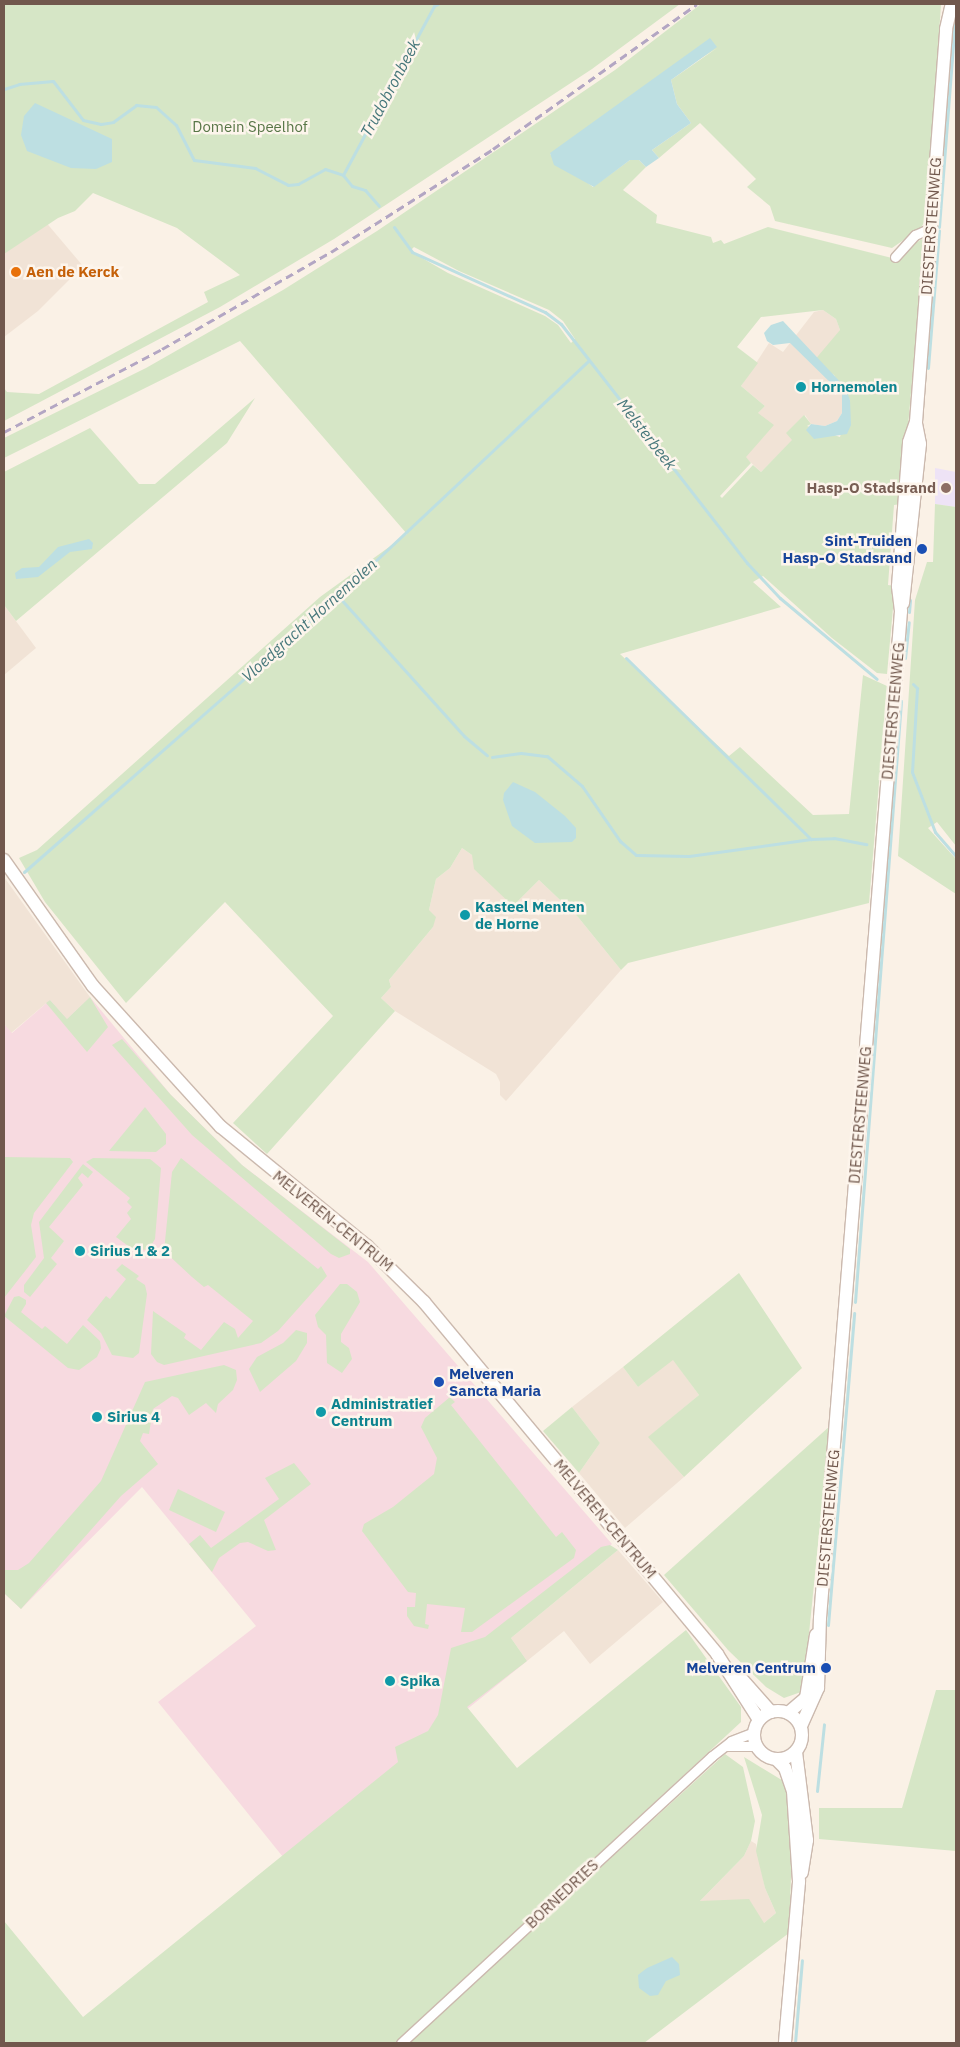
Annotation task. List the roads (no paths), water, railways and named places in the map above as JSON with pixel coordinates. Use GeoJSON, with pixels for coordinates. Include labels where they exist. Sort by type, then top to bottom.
{"type":"FeatureCollection","features":[{"type":"Feature","properties":{"kind":"main road","name":"DIESTERSTEENWEG"},"geometry":{"type":"LineString","coordinates":[[800,1726],[818,1688],[820,1618],[901,611],[898,586],[908,455],[916,422],[946,29],[944,4]]}},
{"type":"Feature","properties":{"kind":"main road","name":"DIESTERSTEENWEG"},"geometry":{"type":"LineString","coordinates":[[946,29],[952,4]]}},
{"type":"Feature","properties":{"kind":"main road","name":"MELVEREN-CENTRUM"},"geometry":{"type":"LineString","coordinates":[[4,860],[72,960],[124,1020],[232,1138],[367,1246],[424,1302],[717,1654],[771,1712]]}},
{"type":"Feature","properties":{"kind":"main road","name":"DIESTERSTEENWEG"},"geometry":{"type":"LineString","coordinates":[[788,1713],[806,1698],[820,1618]]}},
{"type":"Feature","properties":{"kind":"main road","name":"MELVEREN-CENTRUM"},"geometry":{"type":"LineString","coordinates":[[717,1654],[759,1720]]}},
{"type":"Feature","properties":{"kind":"main road"},"geometry":{"type":"LineString","coordinates":[[785,2043],[798,1882],[807,1840],[796,1752],[802,1737],[800,1726],[788,1713],[771,1712],[759,1720],[754,1732],[756,1746],[767,1757],[777,1760],[786,1768],[793,1791],[798,1882]]}},
{"type":"Feature","properties":{"kind":"main road"},"geometry":{"type":"LineString","coordinates":[[777,1760],[796,1752]]}},
{"type":"Feature","properties":{"kind":"street"},"geometry":{"type":"LineString","coordinates":[[895,258],[915,235],[931,228]]}},
{"type":"Feature","properties":{"kind":"street","name":"BORNEDRIES"},"geometry":{"type":"LineString","coordinates":[[401,2043],[724,1747],[754,1732]]}},
{"type":"Feature","properties":{"kind":"street"},"geometry":{"type":"LineString","coordinates":[[724,1747],[756,1746]]}},
{"type":"Feature","properties":{"kind":"water"},"geometry":{"type":"Polygon","coordinates":[[[710,38],[717,47],[671,80],[677,104],[691,123],[652,150],[659,158],[646,167],[639,160],[630,160],[594,187],[554,165],[550,153],[710,38]]]}},
{"type":"Feature","properties":{"kind":"water"},"geometry":{"type":"Polygon","coordinates":[[[35,103],[112,139],[112,162],[96,169],[71,168],[27,151],[21,135],[24,116],[35,103]]]}},
{"type":"Feature","properties":{"kind":"water"},"geometry":{"type":"Polygon","coordinates":[[[783,321],[845,387],[850,400],[851,425],[847,434],[814,439],[806,430],[811,424],[825,426],[837,421],[842,413],[842,394],[790,343],[773,345],[767,341],[764,333],[771,325],[783,321]]]}},
{"type":"Feature","properties":{"kind":"water"},"geometry":{"type":"Polygon","coordinates":[[[89,539],[93,543],[92,549],[70,552],[38,577],[16,579],[15,573],[22,568],[39,567],[58,547],[89,539]]]}},
{"type":"Feature","properties":{"kind":"water"},"geometry":{"type":"Polygon","coordinates":[[[513,782],[535,792],[565,816],[576,828],[576,838],[572,842],[535,843],[512,826],[503,800],[504,793],[513,782]]]}},
{"type":"Feature","properties":{"kind":"water"},"geometry":{"type":"Polygon","coordinates":[[[672,1957],[679,1964],[680,1975],[666,1981],[658,1995],[650,1996],[639,1988],[638,1975],[647,1968],[672,1957]]]}},
{"type":"Feature","properties":{"kind":"waterway","name":"Trudobronbeek"},"geometry":{"type":"LineString","coordinates":[[343,175],[434,6],[438,4]]}},
{"type":"Feature","properties":{"kind":"waterway"},"geometry":{"type":"LineString","coordinates":[[939,227],[955,19]]}},
{"type":"Feature","properties":{"kind":"waterway","name":"Melsterbeek"},"geometry":{"type":"LineString","coordinates":[[4,89],[19,84],[53,81],[83,120],[101,124],[113,122],[136,105],[156,107],[176,125],[194,160],[255,168],[288,185],[298,184],[325,169],[343,175],[352,186],[365,190],[379,206]]}},
{"type":"Feature","properties":{"kind":"waterway","name":"Melsterbeek"},"geometry":{"type":"LineString","coordinates":[[394,227],[412,252],[545,312],[561,324],[747,563],[780,598],[877,679]]}},
{"type":"Feature","properties":{"kind":"waterway"},"geometry":{"type":"LineString","coordinates":[[928,368],[939,230]]}},
{"type":"Feature","properties":{"kind":"waterway","name":"Vloedgracht Hornemolen"},"geometry":{"type":"LineString","coordinates":[[24,872],[338,596],[588,361]]}},
{"type":"Feature","properties":{"kind":"waterway"},"geometry":{"type":"LineString","coordinates":[[338,596],[464,736],[487,755]]}},
{"type":"Feature","properties":{"kind":"waterway"},"geometry":{"type":"LineString","coordinates":[[909,612],[910,600]]}},
{"type":"Feature","properties":{"kind":"waterway"},"geometry":{"type":"LineString","coordinates":[[905,658],[909,622]]}},
{"type":"Feature","properties":{"kind":"waterway"},"geometry":{"type":"LineString","coordinates":[[626,658],[811,839]]}},
{"type":"Feature","properties":{"kind":"waterway","name":"Melsterbeek"},"geometry":{"type":"LineString","coordinates":[[913,684],[917,688],[912,772],[935,832],[956,856]]}},
{"type":"Feature","properties":{"kind":"waterway"},"geometry":{"type":"LineString","coordinates":[[855,1302],[901,701]]}},
{"type":"Feature","properties":{"kind":"waterway"},"geometry":{"type":"LineString","coordinates":[[492,757],[521,753],[547,756],[582,786],[620,841],[636,855],[689,856],[811,839],[834,838],[866,844]]}},
{"type":"Feature","properties":{"kind":"waterway"},"geometry":{"type":"LineString","coordinates":[[828,1625],[854,1313]]}},
{"type":"Feature","properties":{"kind":"waterway"},"geometry":{"type":"LineString","coordinates":[[817,1791],[824,1724]]}},
{"type":"Feature","properties":{"kind":"waterway"},"geometry":{"type":"LineString","coordinates":[[795,2043],[802,1960]]}},
{"type":"Feature","properties":{"kind":"railway"},"geometry":{"type":"LineString","coordinates":[[4,432],[162,349],[331,252],[493,149],[697,4]]}},
{"type":"Feature","properties":{"kind":"place","name":"Aen de Kerck"},"geometry":{"type":"Point","coordinates":[16,272]}},
{"type":"Feature","properties":{"kind":"place","name":"Hornemolen"},"geometry":{"type":"Point","coordinates":[801,387]}},
{"type":"Feature","properties":{"kind":"place","name":"Hasp-O Stadsrand"},"geometry":{"type":"Point","coordinates":[946,488]}},
{"type":"Feature","properties":{"kind":"place","name":"Sint-Truiden Hasp-O Stadsrand"},"geometry":{"type":"Point","coordinates":[922,549]}},
{"type":"Feature","properties":{"kind":"place","name":"Kasteel Menten de Horne"},"geometry":{"type":"Point","coordinates":[465,915]}},
{"type":"Feature","properties":{"kind":"place","name":"Sirius 1 & 2"},"geometry":{"type":"Point","coordinates":[80,1251]}},
{"type":"Feature","properties":{"kind":"place","name":"Melveren Sancta Maria"},"geometry":{"type":"Point","coordinates":[439,1382]}},
{"type":"Feature","properties":{"kind":"place","name":"Administratief Centrum"},"geometry":{"type":"Point","coordinates":[321,1412]}},
{"type":"Feature","properties":{"kind":"place","name":"Sirius 4"},"geometry":{"type":"Point","coordinates":[97,1417]}},
{"type":"Feature","properties":{"kind":"place","name":"Melveren Centrum"},"geometry":{"type":"Point","coordinates":[826,1668]}},
{"type":"Feature","properties":{"kind":"place","name":"Spika"},"geometry":{"type":"Point","coordinates":[390,1681]}},
{"type":"Feature","properties":{"kind":"park label","name":"Domein Speelhof"},"geometry":{"type":"Point","coordinates":[250,127]}}]}
